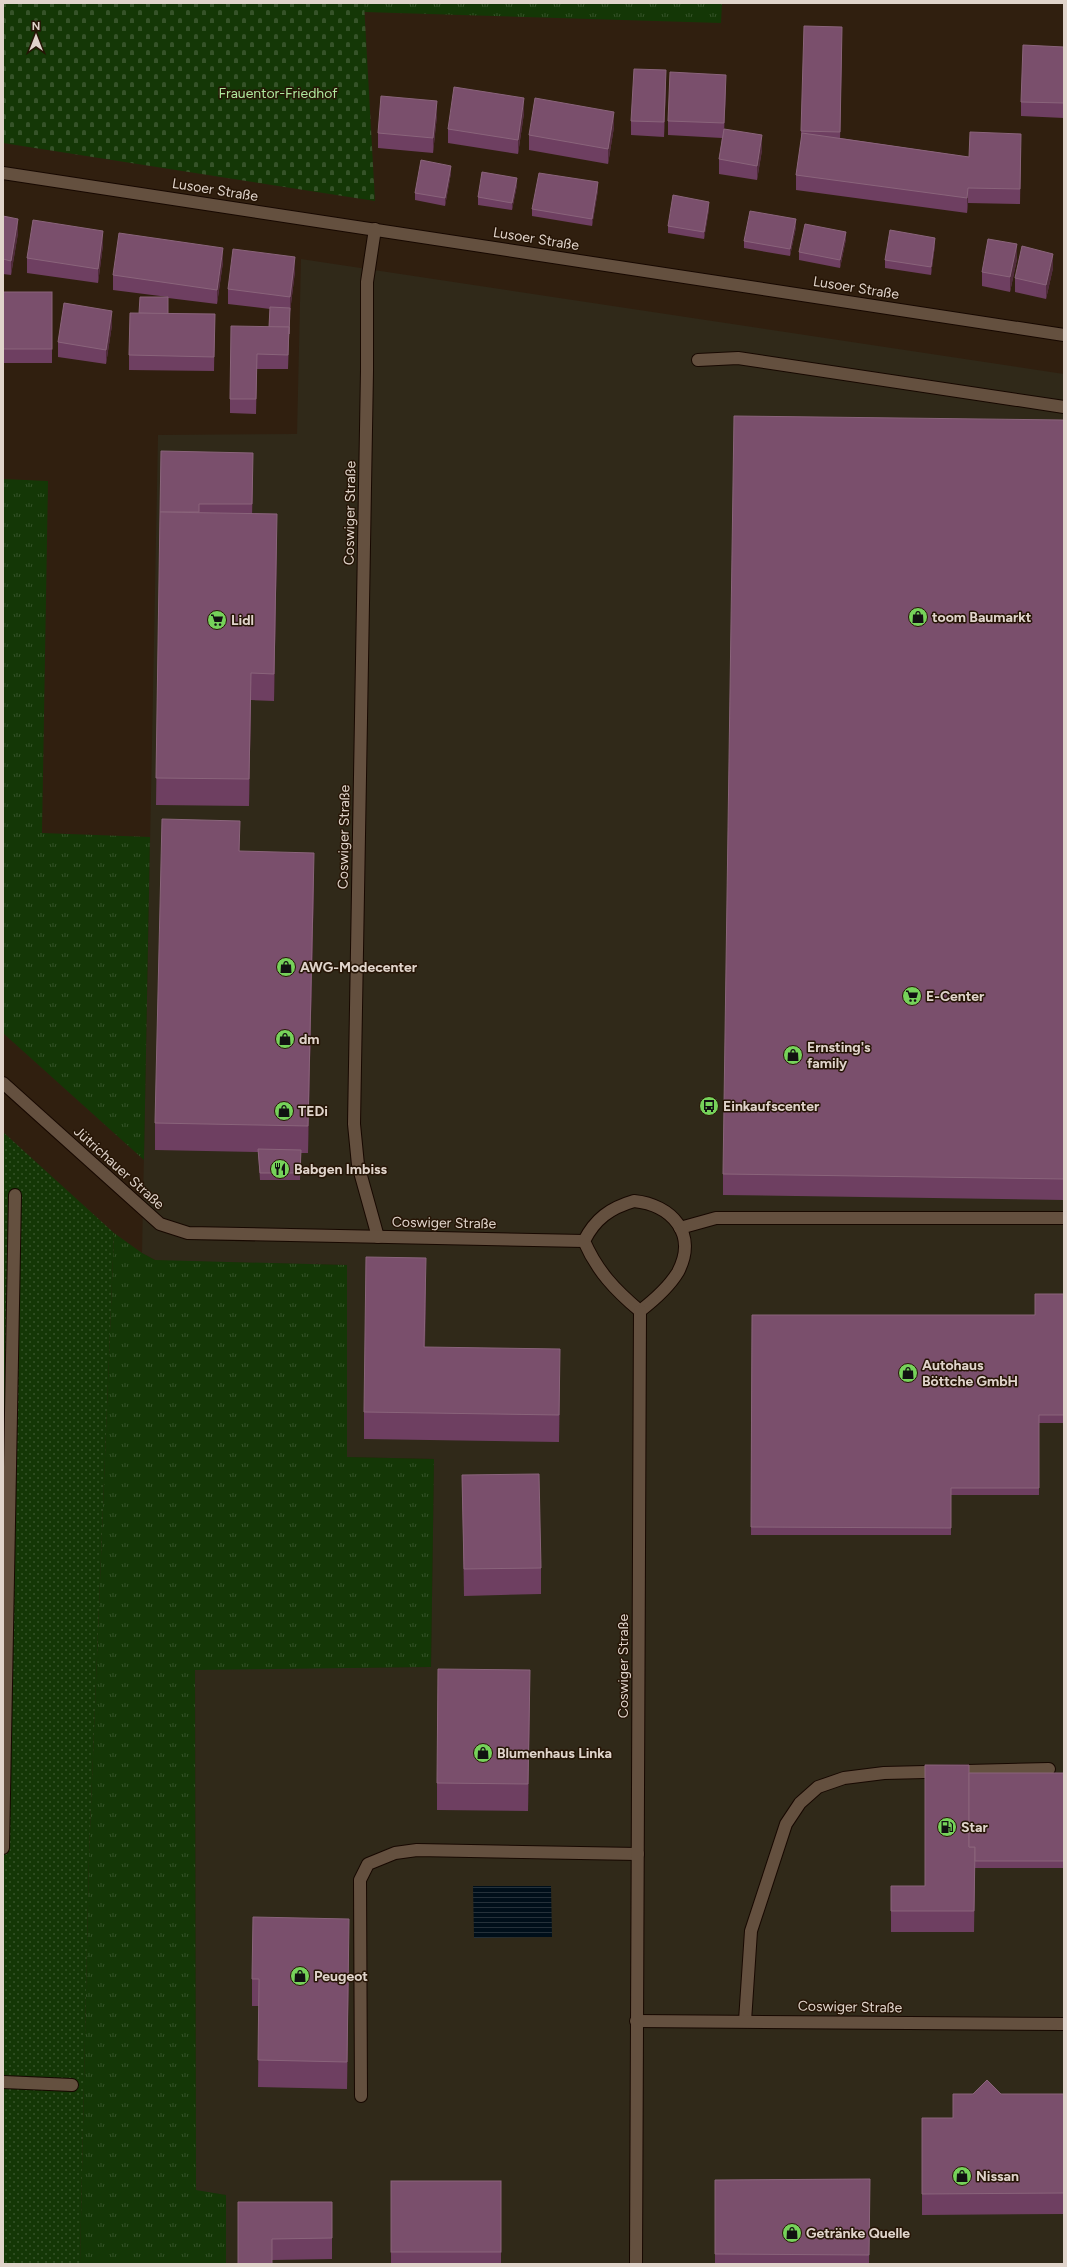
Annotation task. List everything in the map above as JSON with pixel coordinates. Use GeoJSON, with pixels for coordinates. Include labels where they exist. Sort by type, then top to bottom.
{"type":"FeatureCollection","features":[{"type":"Feature","properties":{"kind":"street","name":"Lusoer Straße"},"geometry":{"type":"LineString","coordinates":[[3,173],[1064,334]]}},
{"type":"Feature","properties":{"kind":"street","name":"Coswiger Straße"},"geometry":{"type":"LineString","coordinates":[[375,230],[367,282],[367,378],[354,1124],[358,1165],[378,1237],[584,1241]]}},
{"type":"Feature","properties":{"kind":"street"},"geometry":{"type":"LineString","coordinates":[[698,360],[738,358],[1064,407]]}},
{"type":"Feature","properties":{"kind":"street","name":"Jütrichauer Straße"},"geometry":{"type":"LineString","coordinates":[[3,1083],[160,1224],[188,1233],[378,1237]]}},
{"type":"Feature","properties":{"kind":"street"},"geometry":{"type":"LineString","coordinates":[[3,1848],[15,1195]]}},
{"type":"Feature","properties":{"kind":"street"},"geometry":{"type":"LineString","coordinates":[[634,1201],[650,1203],[662,1208],[673,1217],[680,1228],[684,1243],[683,1259],[677,1273],[658,1297],[640,1311],[618,1293],[594,1263],[584,1241],[592,1226],[606,1214],[618,1205],[634,1201]]}},
{"type":"Feature","properties":{"kind":"street"},"geometry":{"type":"LineString","coordinates":[[680,1228],[716,1218],[1064,1218]]}},
{"type":"Feature","properties":{"kind":"street","name":"Coswiger Straße"},"geometry":{"type":"LineString","coordinates":[[636,2264],[640,1311]]}},
{"type":"Feature","properties":{"kind":"street"},"geometry":{"type":"LineString","coordinates":[[745,2021],[751,1931],[786,1824],[800,1804],[818,1787],[844,1778],[884,1773],[1049,1769]]}},
{"type":"Feature","properties":{"kind":"street"},"geometry":{"type":"LineString","coordinates":[[361,2096],[360,1880],[368,1864],[395,1853],[417,1850],[638,1854]]}},
{"type":"Feature","properties":{"kind":"street","name":"Coswiger Straße"},"geometry":{"type":"LineString","coordinates":[[636,2021],[1064,2024]]}},
{"type":"Feature","properties":{"kind":"street"},"geometry":{"type":"LineString","coordinates":[[3,2082],[72,2085]]}},
{"type":"Feature","properties":{"kind":"shaded area"},"geometry":{"type":"Polygon","coordinates":[[[301,259],[1064,374],[1064,2264],[226,2264],[226,2195],[196,2191],[195,1669],[431,1667],[434,1459],[347,1457],[347,1265],[168,1261],[155,1260],[142,1253],[158,435],[297,434],[301,259]]]}},
{"type":"Feature","properties":{"kind":"green space","name":"Frauentor-Friedhof"},"geometry":{"type":"Polygon","coordinates":[[[3,3],[364,3],[375,201],[3,143],[3,3]]]}},
{"type":"Feature","properties":{"kind":"green space"},"geometry":{"type":"Polygon","coordinates":[[[364,3],[722,3],[721,23],[364,12],[364,3]]]}},
{"type":"Feature","properties":{"kind":"green space"},"geometry":{"type":"Polygon","coordinates":[[[3,479],[48,481],[42,833],[150,837],[144,1160],[3,1033],[3,479]]]}},
{"type":"Feature","properties":{"kind":"green space"},"geometry":{"type":"Polygon","coordinates":[[[3,1132],[114,1233],[89,1856],[80,2264],[3,2264],[3,1132]]]}},
{"type":"Feature","properties":{"kind":"green space"},"geometry":{"type":"Polygon","coordinates":[[[114,1233],[142,1253],[155,1260],[347,1265],[347,1457],[434,1459],[431,1667],[195,1670],[196,2190],[226,2195],[226,2264],[80,2264],[89,1856],[114,1233]]]}},
{"type":"Feature","properties":{"kind":"water"},"geometry":{"type":"Polygon","coordinates":[[[473,1886],[551,1886],[552,1937],[474,1938],[473,1886]]]}},
{"type":"Feature","properties":{"kind":"building"},"geometry":{"type":"Polygon","coordinates":[[[804,26],[842,27],[840,132],[801,131],[804,26]]]}},
{"type":"Feature","properties":{"kind":"building"},"geometry":{"type":"Polygon","coordinates":[[[1023,45],[1064,47],[1064,103],[1021,102],[1023,45]]]}},
{"type":"Feature","properties":{"kind":"building"},"geometry":{"type":"Polygon","coordinates":[[[634,69],[666,70],[664,122],[631,121],[634,69]]]}},
{"type":"Feature","properties":{"kind":"building"},"geometry":{"type":"Polygon","coordinates":[[[670,72],[726,75],[724,123],[668,121],[670,72]]]}},
{"type":"Feature","properties":{"kind":"building"},"geometry":{"type":"Polygon","coordinates":[[[454,87],[524,98],[518,140],[448,129],[454,87]]]}},
{"type":"Feature","properties":{"kind":"building"},"geometry":{"type":"Polygon","coordinates":[[[381,96],[437,101],[433,138],[378,133],[381,96]]]}},
{"type":"Feature","properties":{"kind":"building"},"geometry":{"type":"Polygon","coordinates":[[[535,98],[614,112],[608,149],[529,135],[535,98]]]}},
{"type":"Feature","properties":{"kind":"building"},"geometry":{"type":"Polygon","coordinates":[[[724,129],[762,135],[757,166],[719,159],[724,129]]]}},
{"type":"Feature","properties":{"kind":"building"},"geometry":{"type":"Polygon","coordinates":[[[970,132],[1021,134],[1020,189],[968,188],[967,198],[796,175],[802,133],[969,157],[970,132]]]}},
{"type":"Feature","properties":{"kind":"building"},"geometry":{"type":"Polygon","coordinates":[[[421,160],[451,166],[445,198],[415,193],[421,160]]]}},
{"type":"Feature","properties":{"kind":"building"},"geometry":{"type":"Polygon","coordinates":[[[482,172],[517,178],[512,203],[478,197],[482,172]]]}},
{"type":"Feature","properties":{"kind":"building"},"geometry":{"type":"Polygon","coordinates":[[[539,173],[598,182],[592,219],[532,209],[539,173]]]}},
{"type":"Feature","properties":{"kind":"building"},"geometry":{"type":"Polygon","coordinates":[[[673,195],[709,202],[704,232],[668,226],[673,195]]]}},
{"type":"Feature","properties":{"kind":"building"},"geometry":{"type":"Polygon","coordinates":[[[750,211],[796,219],[790,249],[744,241],[750,211]]]}},
{"type":"Feature","properties":{"kind":"building"},"geometry":{"type":"Polygon","coordinates":[[[3,216],[18,219],[11,261],[3,259],[3,216]]]}},
{"type":"Feature","properties":{"kind":"building"},"geometry":{"type":"Polygon","coordinates":[[[33,220],[103,231],[98,269],[27,258],[33,220]]]}},
{"type":"Feature","properties":{"kind":"building"},"geometry":{"type":"Polygon","coordinates":[[[805,224],[846,232],[840,260],[799,252],[805,224]]]}},
{"type":"Feature","properties":{"kind":"building"},"geometry":{"type":"Polygon","coordinates":[[[890,230],[935,238],[931,267],[885,260],[890,230]]]}},
{"type":"Feature","properties":{"kind":"building"},"geometry":{"type":"Polygon","coordinates":[[[119,233],[223,248],[217,290],[113,275],[119,233]]]}},
{"type":"Feature","properties":{"kind":"building"},"geometry":{"type":"Polygon","coordinates":[[[988,239],[1017,244],[1010,277],[982,272],[988,239]]]}},
{"type":"Feature","properties":{"kind":"building"},"geometry":{"type":"Polygon","coordinates":[[[1022,246],[1053,254],[1046,285],[1015,278],[1022,246]]]}},
{"type":"Feature","properties":{"kind":"building"},"geometry":{"type":"Polygon","coordinates":[[[233,249],[295,257],[290,297],[228,289],[233,249]]]}},
{"type":"Feature","properties":{"kind":"building"},"geometry":{"type":"Polygon","coordinates":[[[3,292],[52,292],[52,349],[3,349],[3,292]]]}},
{"type":"Feature","properties":{"kind":"building"},"geometry":{"type":"Polygon","coordinates":[[[140,297],[168,297],[168,314],[139,313],[140,297]]]}},
{"type":"Feature","properties":{"kind":"building"},"geometry":{"type":"Polygon","coordinates":[[[64,303],[112,311],[106,350],[58,342],[64,303]]]}},
{"type":"Feature","properties":{"kind":"building"},"geometry":{"type":"Polygon","coordinates":[[[270,307],[290,308],[289,334],[289,327],[269,327],[270,307]]]}},
{"type":"Feature","properties":{"kind":"building"},"geometry":{"type":"Polygon","coordinates":[[[130,313],[215,314],[214,357],[129,355],[130,313]]]}},
{"type":"Feature","properties":{"kind":"building"},"geometry":{"type":"Polygon","coordinates":[[[231,326],[289,327],[288,355],[257,354],[256,399],[230,399],[231,326]]]}},
{"type":"Feature","properties":{"kind":"building"},"geometry":{"type":"Polygon","coordinates":[[[734,416],[1064,420],[1064,1179],[723,1174],[734,416]]]}},
{"type":"Feature","properties":{"kind":"building"},"geometry":{"type":"Polygon","coordinates":[[[161,451],[253,453],[252,504],[199,504],[199,512],[160,512],[161,451]]]}},
{"type":"Feature","properties":{"kind":"building","name":"Lidl"},"geometry":{"type":"Polygon","coordinates":[[[160,512],[277,514],[274,674],[251,673],[249,779],[156,778],[160,512]]]}},
{"type":"Feature","properties":{"kind":"building"},"geometry":{"type":"Polygon","coordinates":[[[162,819],[240,821],[239,851],[314,853],[308,1126],[155,1123],[162,819]]]}},
{"type":"Feature","properties":{"kind":"building","name":"Babgen Imbiss"},"geometry":{"type":"Polygon","coordinates":[[[258,1149],[301,1150],[300,1173],[260,1173],[258,1149]]]}},
{"type":"Feature","properties":{"kind":"building"},"geometry":{"type":"Polygon","coordinates":[[[366,1257],[426,1258],[424,1347],[560,1349],[559,1415],[364,1412],[366,1257]]]}},
{"type":"Feature","properties":{"kind":"building","name":"Autohaus Böttche GmbH"},"geometry":{"type":"Polygon","coordinates":[[[1035,1294],[1064,1294],[1064,1415],[1039,1415],[1039,1488],[951,1488],[951,1528],[751,1527],[752,1315],[1035,1315],[1035,1294]]]}},
{"type":"Feature","properties":{"kind":"building"},"geometry":{"type":"Polygon","coordinates":[[[539,1474],[541,1568],[464,1569],[462,1475],[539,1474]]]}},
{"type":"Feature","properties":{"kind":"building","name":"Blumenhaus Linka"},"geometry":{"type":"Polygon","coordinates":[[[438,1669],[530,1670],[528,1784],[437,1783],[438,1669]]]}},
{"type":"Feature","properties":{"kind":"building","name":"Star"},"geometry":{"type":"Polygon","coordinates":[[[925,1765],[969,1765],[969,1847],[975,1847],[974,1911],[891,1911],[891,1886],[925,1886],[925,1765]]]}},
{"type":"Feature","properties":{"kind":"building"},"geometry":{"type":"Polygon","coordinates":[[[969,1773],[1064,1773],[1064,1861],[975,1861],[975,1847],[969,1847],[969,1773]]]}},
{"type":"Feature","properties":{"kind":"building"},"geometry":{"type":"Polygon","coordinates":[[[253,1917],[349,1919],[347,2062],[258,2060],[259,1979],[252,1979],[253,1917]]]}},
{"type":"Feature","properties":{"kind":"building"},"geometry":{"type":"Polygon","coordinates":[[[987,2080],[1001,2094],[1064,2094],[1064,2193],[922,2194],[922,2118],[953,2118],[953,2094],[973,2094],[987,2080]]]}},
{"type":"Feature","properties":{"kind":"building","name":"Getränke Quelle"},"geometry":{"type":"Polygon","coordinates":[[[870,2179],[869,2255],[715,2254],[715,2180],[870,2179]]]}},
{"type":"Feature","properties":{"kind":"building"},"geometry":{"type":"Polygon","coordinates":[[[391,2181],[501,2181],[501,2252],[391,2252],[391,2181]]]}},
{"type":"Feature","properties":{"kind":"building"},"geometry":{"type":"Polygon","coordinates":[[[238,2202],[332,2202],[332,2238],[272,2239],[272,2264],[238,2264],[238,2202]]]}},
{"type":"Feature","properties":{"kind":"place","name":"toom Baumarkt"},"geometry":{"type":"Point","coordinates":[918,617]}},
{"type":"Feature","properties":{"kind":"place","name":"Lidl"},"geometry":{"type":"Point","coordinates":[217,620]}},
{"type":"Feature","properties":{"kind":"place","name":"AWG-Modecenter"},"geometry":{"type":"Point","coordinates":[286,967]}},
{"type":"Feature","properties":{"kind":"place","name":"E-Center"},"geometry":{"type":"Point","coordinates":[912,996]}},
{"type":"Feature","properties":{"kind":"place","name":"dm"},"geometry":{"type":"Point","coordinates":[285,1039]}},
{"type":"Feature","properties":{"kind":"place","name":"Ernsting's family"},"geometry":{"type":"Point","coordinates":[793,1055]}},
{"type":"Feature","properties":{"kind":"place","name":"Einkaufscenter"},"geometry":{"type":"Point","coordinates":[709,1106]}},
{"type":"Feature","properties":{"kind":"place","name":"TEDi"},"geometry":{"type":"Point","coordinates":[284,1111]}},
{"type":"Feature","properties":{"kind":"place","name":"Babgen Imbiss"},"geometry":{"type":"Point","coordinates":[280,1169]}},
{"type":"Feature","properties":{"kind":"place","name":"Autohaus Böttche GmbH"},"geometry":{"type":"Point","coordinates":[908,1373]}},
{"type":"Feature","properties":{"kind":"place","name":"Blumenhaus Linka"},"geometry":{"type":"Point","coordinates":[483,1753]}},
{"type":"Feature","properties":{"kind":"place","name":"Star"},"geometry":{"type":"Point","coordinates":[947,1827]}},
{"type":"Feature","properties":{"kind":"place","name":"Peugeot"},"geometry":{"type":"Point","coordinates":[300,1976]}},
{"type":"Feature","properties":{"kind":"place","name":"Nissan"},"geometry":{"type":"Point","coordinates":[962,2176]}},
{"type":"Feature","properties":{"kind":"place","name":"Getränke Quelle"},"geometry":{"type":"Point","coordinates":[792,2233]}}]}
